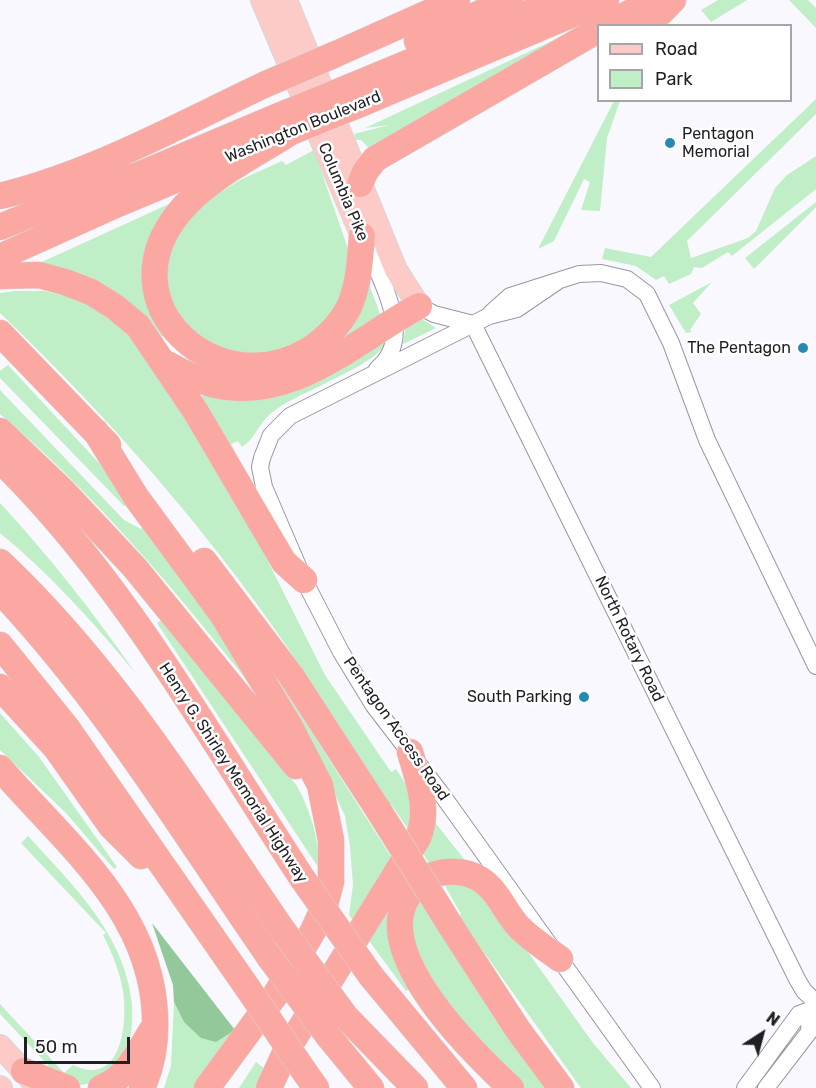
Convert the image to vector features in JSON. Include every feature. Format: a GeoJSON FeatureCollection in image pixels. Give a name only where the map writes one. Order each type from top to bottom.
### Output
{"type":"FeatureCollection","features":[{"type":"Feature","properties":{"kind":"highway","name":"Washington Boulevard"},"geometry":{"type":"LineString","coordinates":[[0,257],[120,203],[279,109],[348,79],[457,0]]}},
{"type":"Feature","properties":{"kind":"highway"},"geometry":{"type":"LineString","coordinates":[[348,79],[510,0]]}},
{"type":"Feature","properties":{"kind":"highway"},"geometry":{"type":"LineString","coordinates":[[348,79],[560,0]]}},
{"type":"Feature","properties":{"kind":"highway","name":"Washington Boulevard"},"geometry":{"type":"LineString","coordinates":[[0,196],[29,189],[93,166],[279,109],[348,79],[606,0]]}},
{"type":"Feature","properties":{"kind":"highway"},"geometry":{"type":"LineString","coordinates":[[610,24],[653,0]]}},
{"type":"Feature","properties":{"kind":"highway"},"geometry":{"type":"LineString","coordinates":[[649,24],[673,0]]}},
{"type":"Feature","properties":{"kind":"highway"},"geometry":{"type":"LineString","coordinates":[[360,184],[364,172],[375,159],[597,31]]}},
{"type":"Feature","properties":{"kind":"highway"},"geometry":{"type":"LineString","coordinates":[[279,109],[204,189],[183,208],[171,224],[160,246],[154,273],[156,294],[168,320],[188,344],[215,359],[237,365],[263,365],[292,358],[320,342],[343,318],[353,296],[359,273],[362,236]]}},
{"type":"Feature","properties":{"kind":"highway"},"geometry":{"type":"LineString","coordinates":[[0,228],[86,192],[137,166],[279,109]]}},
{"type":"Feature","properties":{"kind":"highway"},"geometry":{"type":"LineString","coordinates":[[0,276],[39,275],[91,292],[115,307],[138,326],[165,362],[236,477],[284,562],[304,580]]}},
{"type":"Feature","properties":{"kind":"highway"},"geometry":{"type":"LineString","coordinates":[[165,362],[216,385],[259,388],[296,379],[327,363],[419,306]]}},
{"type":"Feature","properties":{"kind":"highway"},"geometry":{"type":"LineString","coordinates":[[0,333],[96,432],[164,511],[249,618],[314,710],[518,1030],[561,1088]]}},
{"type":"Feature","properties":{"kind":"highway"},"geometry":{"type":"LineString","coordinates":[[0,431],[38,466],[113,544],[187,629],[295,765],[315,795],[328,824]]}},
{"type":"Feature","properties":{"kind":"highway"},"geometry":{"type":"LineString","coordinates":[[96,432],[136,496],[206,590],[266,686],[316,773],[328,824],[333,868],[325,905],[292,969],[227,1065],[207,1088]]}},
{"type":"Feature","properties":{"kind":"highway","name":"Henry G. Shirley Memorial Highway"},"geometry":{"type":"LineString","coordinates":[[0,460],[64,529],[113,592],[302,878],[371,976],[464,1088]]}},
{"type":"Feature","properties":{"kind":"highway"},"geometry":{"type":"LineString","coordinates":[[0,562],[71,636],[118,693],[284,932],[345,1016],[403,1088]]}},
{"type":"Feature","properties":{"kind":"highway"},"geometry":{"type":"LineString","coordinates":[[0,591],[46,643],[97,707],[270,958],[329,1037],[371,1088]]}},
{"type":"Feature","properties":{"kind":"highway"},"geometry":{"type":"LineString","coordinates":[[0,645],[67,728],[310,1079]]}},
{"type":"Feature","properties":{"kind":"highway"},"geometry":{"type":"LineString","coordinates":[[0,687],[56,748],[111,826],[195,913]]}},
{"type":"Feature","properties":{"kind":"highway"},"geometry":{"type":"LineString","coordinates":[[269,1088],[285,1053],[418,838],[423,822],[423,802],[410,752]]}},
{"type":"Feature","properties":{"kind":"highway"},"geometry":{"type":"LineString","coordinates":[[0,768],[102,882],[132,924],[141,943],[153,981],[156,1024],[153,1056],[142,1088]]}},
{"type":"Feature","properties":{"kind":"highway"},"geometry":{"type":"LineString","coordinates":[[0,778],[33,806]]}},
{"type":"Feature","properties":{"kind":"highway"},"geometry":{"type":"LineString","coordinates":[[511,1088],[448,1025],[417,980],[402,936],[406,903],[416,887],[435,874],[468,874],[488,884],[520,928],[560,959]]}},
{"type":"Feature","properties":{"kind":"highway"},"geometry":{"type":"LineString","coordinates":[[345,1016],[415,1088]]}},
{"type":"Feature","properties":{"kind":"highway"},"geometry":{"type":"LineString","coordinates":[[102,1088],[126,1071],[156,1024]]}},
{"type":"Feature","properties":{"kind":"highway"},"geometry":{"type":"LineString","coordinates":[[329,1037],[362,1088]]}},
{"type":"Feature","properties":{"kind":"highway"},"geometry":{"type":"LineString","coordinates":[[216,1088],[227,1065]]}},
{"type":"Feature","properties":{"kind":"highway"},"geometry":{"type":"LineString","coordinates":[[32,1080],[67,1088]]}},
{"type":"Feature","properties":{"kind":"main road","name":"Columbia Pike"},"geometry":{"type":"LineString","coordinates":[[262,0],[362,236]]}},
{"type":"Feature","properties":{"kind":"main road","name":"Columbia Pike"},"geometry":{"type":"LineString","coordinates":[[286,0],[401,282],[419,306]]}},
{"type":"Feature","properties":{"kind":"main road"},"geometry":{"type":"LineString","coordinates":[[0,1046],[32,1080]]}},
{"type":"Feature","properties":{"kind":"street","name":"Columbia Pike"},"geometry":{"type":"LineString","coordinates":[[362,236],[395,319]]}},
{"type":"Feature","properties":{"kind":"street","name":"Pentagon Access Road"},"geometry":{"type":"LineString","coordinates":[[652,1088],[362,688],[304,580],[264,487],[260,467],[271,435],[290,416],[489,316],[517,309],[558,281],[579,274],[601,273],[627,279],[647,294],[671,343],[707,440],[816,666]]}},
{"type":"Feature","properties":{"kind":"street"},"geometry":{"type":"LineString","coordinates":[[419,306],[434,314],[473,324]]}},
{"type":"Feature","properties":{"kind":"street","name":"Pentagon Access Road"},"geometry":{"type":"LineString","coordinates":[[364,379],[381,366],[392,351],[395,319]]}},
{"type":"Feature","properties":{"kind":"street","name":"North Rotary Road"},"geometry":{"type":"LineString","coordinates":[[473,324],[797,979],[814,1005]]}},
{"type":"Feature","properties":{"kind":"street"},"geometry":{"type":"LineString","coordinates":[[450,336],[468,340],[486,350]]}},
{"type":"Feature","properties":{"kind":"street"},"geometry":{"type":"LineString","coordinates":[[745,1088],[799,1014],[814,1005]]}},
{"type":"Feature","properties":{"kind":"street"},"geometry":{"type":"LineString","coordinates":[[766,1088],[809,1032],[814,1005]]}},
{"type":"Feature","properties":{"kind":"street"},"geometry":{"type":"LineString","coordinates":[[640,1071],[646,1088]]}},
{"type":"Feature","properties":{"kind":"green space"},"geometry":{"type":"Polygon","coordinates":[[[718,0],[747,0],[711,22],[701,10],[718,0]]]}},
{"type":"Feature","properties":{"kind":"green space"},"geometry":{"type":"Polygon","coordinates":[[[789,0],[808,0],[816,8],[816,28],[789,0]]]}},
{"type":"Feature","properties":{"kind":"green space"},"geometry":{"type":"Polygon","coordinates":[[[616,11],[370,149],[361,140],[356,140],[354,134],[389,125],[365,128],[616,11]]]}},
{"type":"Feature","properties":{"kind":"green space"},"geometry":{"type":"Polygon","coordinates":[[[816,99],[816,114],[687,241],[691,258],[748,238],[756,231],[775,188],[787,175],[816,156],[816,189],[732,256],[728,252],[702,268],[694,267],[691,274],[669,284],[664,276],[656,280],[636,266],[602,259],[605,248],[651,257],[816,99]]]}},
{"type":"Feature","properties":{"kind":"green space"},"geometry":{"type":"Polygon","coordinates":[[[613,102],[620,102],[607,138],[600,211],[581,210],[590,182],[584,179],[554,241],[538,249],[613,102]]]}},
{"type":"Feature","properties":{"kind":"green space"},"geometry":{"type":"Polygon","coordinates":[[[314,150],[348,249],[349,276],[342,301],[311,339],[259,358],[207,346],[170,305],[164,278],[168,253],[194,209],[240,180],[282,161],[286,165],[314,150]]]}},
{"type":"Feature","properties":{"kind":"green space"},"geometry":{"type":"Polygon","coordinates":[[[816,202],[816,207],[754,269],[745,258],[816,202]]]}},
{"type":"Feature","properties":{"kind":"green space"},"geometry":{"type":"Polygon","coordinates":[[[169,204],[154,319],[164,335],[162,337],[152,326],[33,266],[169,204]]]}},
{"type":"Feature","properties":{"kind":"green space"},"geometry":{"type":"Polygon","coordinates":[[[368,281],[381,317],[325,351],[368,281]]]}},
{"type":"Feature","properties":{"kind":"green space"},"geometry":{"type":"Polygon","coordinates":[[[712,282],[693,303],[701,314],[690,330],[692,332],[686,333],[669,305],[712,282]]]}},
{"type":"Feature","properties":{"kind":"green space"},"geometry":{"type":"Polygon","coordinates":[[[44,291],[72,297],[103,311],[128,332],[223,472],[325,675],[391,772],[396,769],[402,778],[411,799],[410,832],[391,804],[388,806],[274,628],[197,526],[102,416],[0,313],[0,293],[44,291]]]}},
{"type":"Feature","properties":{"kind":"green space"},"geometry":{"type":"Polygon","coordinates":[[[422,319],[436,328],[403,344],[405,330],[422,319]]]}},
{"type":"Feature","properties":{"kind":"green space"},"geometry":{"type":"Polygon","coordinates":[[[385,340],[378,352],[361,365],[275,410],[246,444],[242,447],[238,441],[231,444],[234,450],[230,453],[200,398],[206,394],[233,398],[257,398],[280,394],[322,378],[385,340]]]}},
{"type":"Feature","properties":{"kind":"green space"},"geometry":{"type":"Polygon","coordinates":[[[8,365],[134,504],[124,506],[0,378],[0,371],[8,365]]]}},
{"type":"Feature","properties":{"kind":"green space"},"geometry":{"type":"Polygon","coordinates":[[[0,390],[124,520],[141,529],[148,521],[163,541],[252,687],[133,544],[69,477],[0,414],[0,390]]]}},
{"type":"Feature","properties":{"kind":"green space"},"geometry":{"type":"Polygon","coordinates":[[[0,503],[71,586],[136,674],[71,600],[0,533],[0,503]]]}},
{"type":"Feature","properties":{"kind":"green space"},"geometry":{"type":"Polygon","coordinates":[[[164,618],[297,786],[307,806],[313,826],[320,870],[157,623],[164,618]]]}},
{"type":"Feature","properties":{"kind":"green space"},"geometry":{"type":"Polygon","coordinates":[[[266,660],[393,860],[356,924],[349,915],[353,885],[345,816],[329,781],[263,663],[266,660]]]}},
{"type":"Feature","properties":{"kind":"green space"},"geometry":{"type":"Polygon","coordinates":[[[0,713],[39,757],[117,867],[114,869],[66,813],[0,750],[0,713]]]}},
{"type":"Feature","properties":{"kind":"green space"},"geometry":{"type":"Polygon","coordinates":[[[434,821],[471,868],[433,870],[421,850],[434,821]]]}},
{"type":"Feature","properties":{"kind":"green space"},"geometry":{"type":"Polygon","coordinates":[[[28,836],[95,913],[120,956],[128,980],[132,1019],[127,1046],[105,1075],[89,1084],[72,1085],[49,1066],[0,1014],[0,1004],[64,1073],[73,1065],[89,1070],[102,1068],[111,1061],[122,1035],[123,991],[115,963],[103,935],[106,933],[21,843],[28,836]]]}},
{"type":"Feature","properties":{"kind":"green space"},"geometry":{"type":"Polygon","coordinates":[[[405,879],[410,988],[406,991],[367,938],[405,879]]]}},
{"type":"Feature","properties":{"kind":"green space"},"geometry":{"type":"Polygon","coordinates":[[[466,883],[490,899],[593,1043],[631,1088],[581,1088],[458,916],[461,914],[444,884],[466,883]]]}},
{"type":"Feature","properties":{"kind":"green space"},"geometry":{"type":"Polygon","coordinates":[[[419,901],[547,1088],[523,1088],[431,991],[410,933],[412,913],[419,901]]]}},
{"type":"Feature","properties":{"kind":"green space"},"geometry":{"type":"Polygon","coordinates":[[[152,923],[235,1030],[216,1042],[201,1038],[184,1022],[174,1002],[173,985],[152,923]]]}},
{"type":"Feature","properties":{"kind":"green space"},"geometry":{"type":"Polygon","coordinates":[[[174,1002],[184,1022],[235,1030],[214,1065],[193,1088],[164,1088],[171,1066],[174,1002]]]}},
{"type":"Feature","properties":{"kind":"green space"},"geometry":{"type":"Polygon","coordinates":[[[256,1062],[265,1069],[258,1088],[239,1088],[256,1062]]]}},
{"type":"Feature","properties":{"kind":"place","name":"Pentagon Memorial"},"geometry":{"type":"Point","coordinates":[670,143]}},
{"type":"Feature","properties":{"kind":"place","name":"The Pentagon"},"geometry":{"type":"Point","coordinates":[803,348]}},
{"type":"Feature","properties":{"kind":"place","name":"South Parking"},"geometry":{"type":"Point","coordinates":[584,697]}}]}
